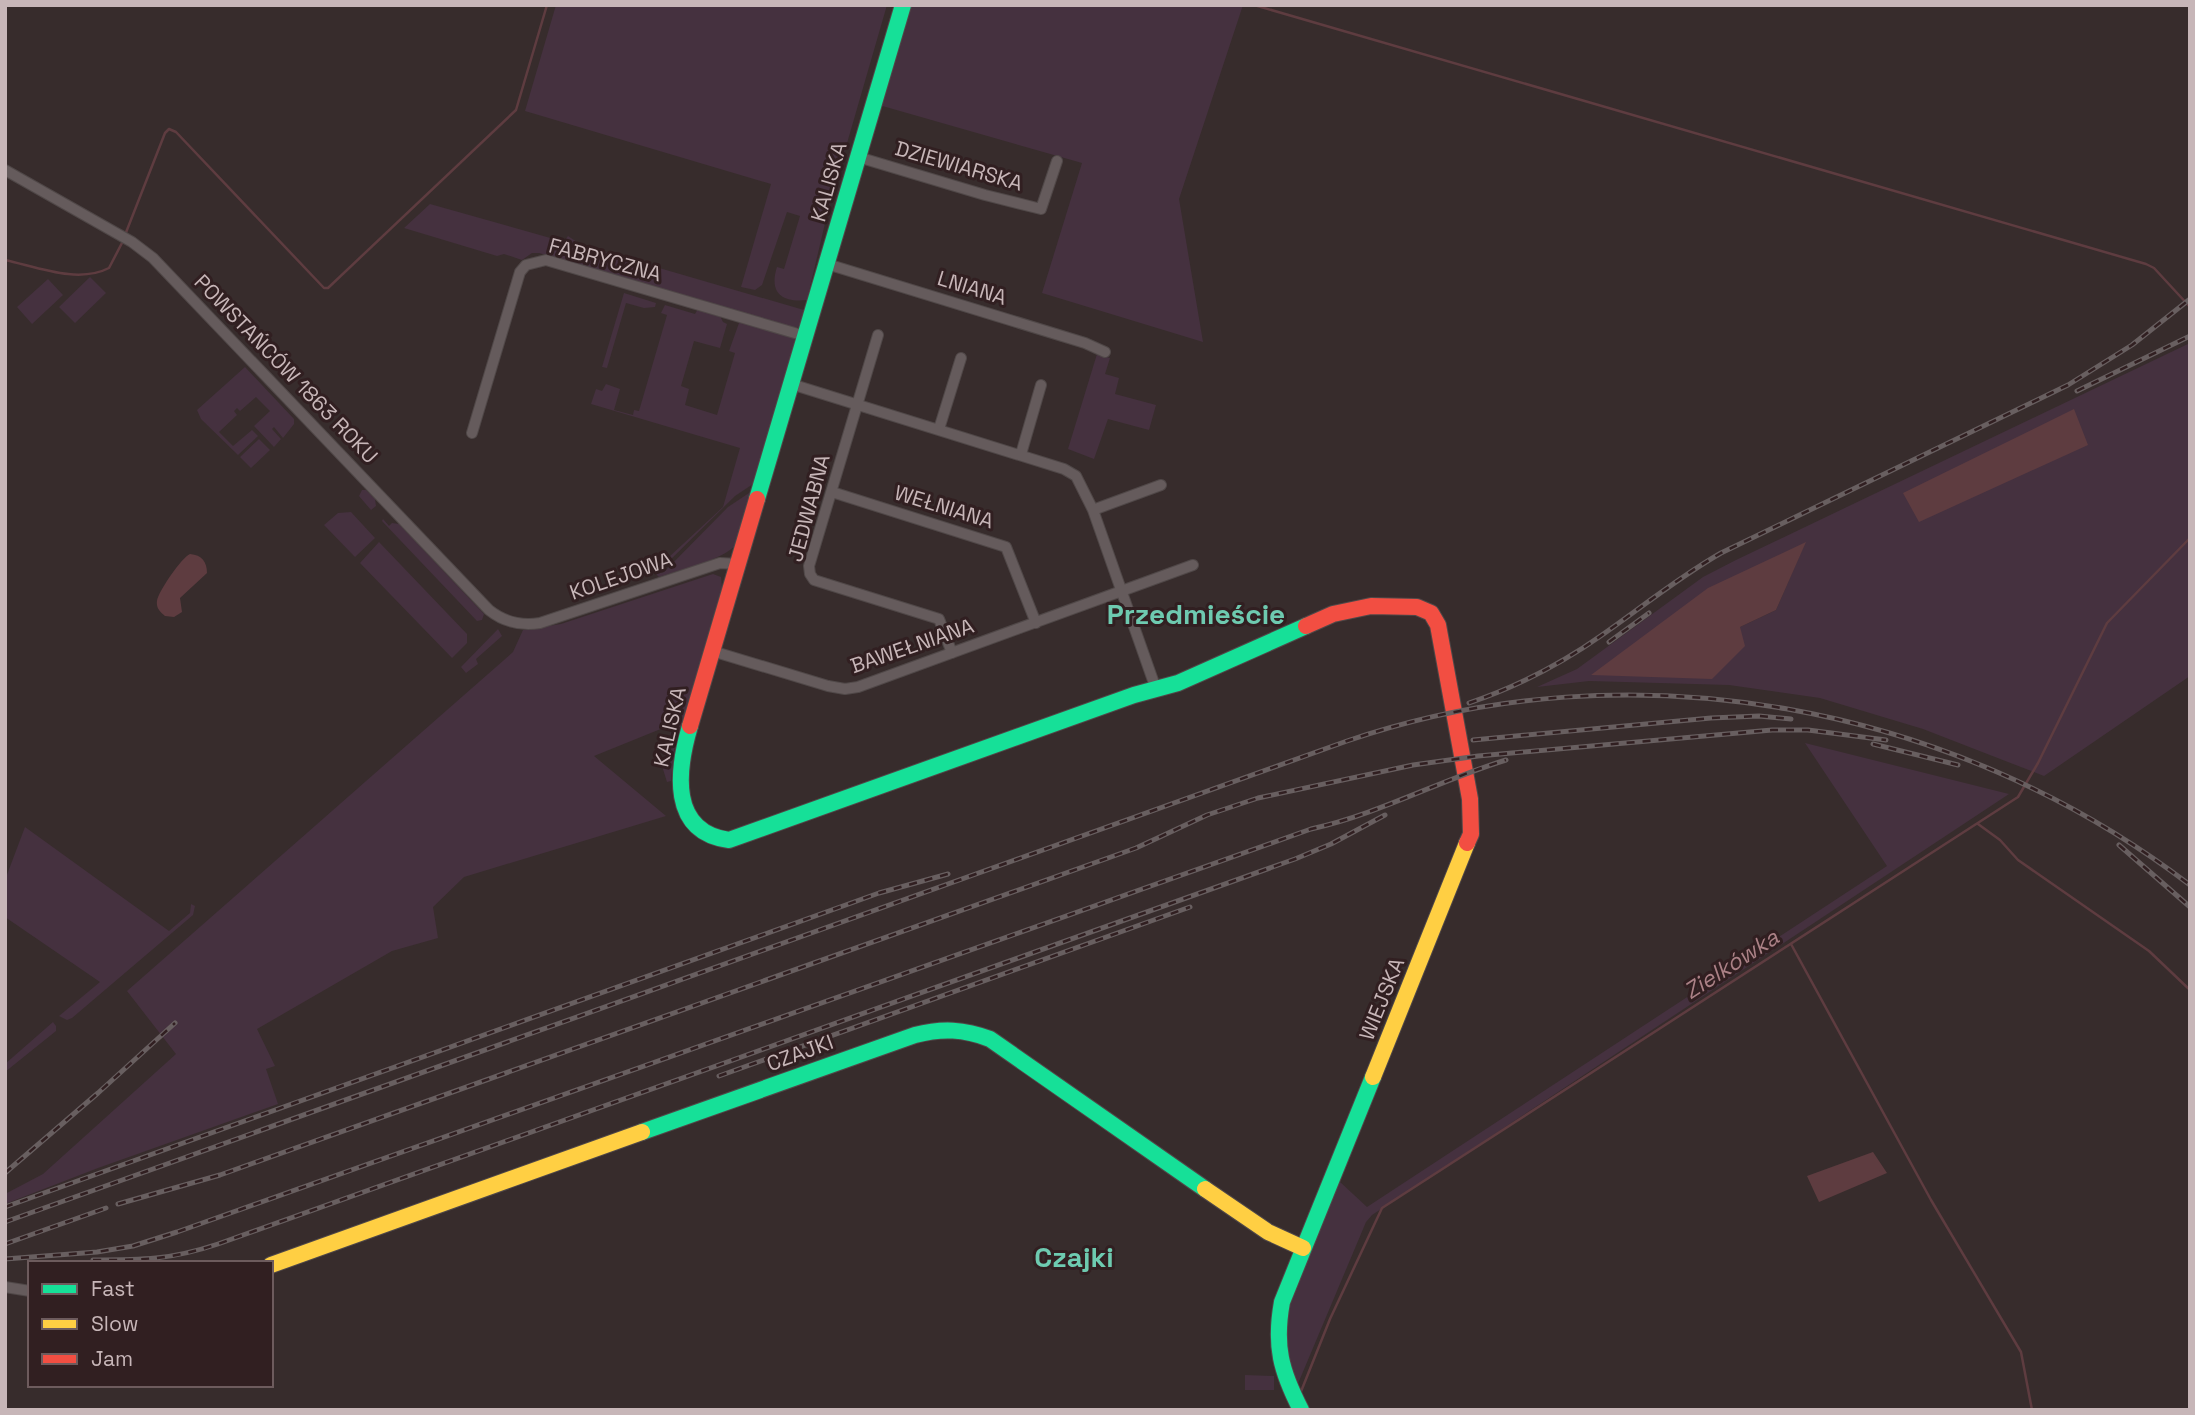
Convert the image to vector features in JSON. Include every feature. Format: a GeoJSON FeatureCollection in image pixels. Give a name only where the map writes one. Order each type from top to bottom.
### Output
{"type":"FeatureCollection","features":[{"type":"Feature","properties":{"kind":"street","name":"KALISKA"},"geometry":{"type":"LineString","coordinates":[[903,5],[679,763],[678,776],[684,804],[697,828],[710,838],[729,840],[1090,710],[1185,680],[1333,614],[1379,606],[1417,607],[1431,613]]}},
{"type":"Feature","properties":{"kind":"street","name":"DZIEWIARSKA"},"geometry":{"type":"LineString","coordinates":[[858,157],[1041,209],[1057,161]]}},
{"type":"Feature","properties":{"kind":"street","name":"POWSTAŃCÓW 1863 ROKU"},"geometry":{"type":"LineString","coordinates":[[5,170],[132,242],[161,266],[489,610],[516,623]]}},
{"type":"Feature","properties":{"kind":"street","name":"FABRYCZNA"},"geometry":{"type":"LineString","coordinates":[[471,433],[511,294],[520,271],[536,261],[546,260],[805,336]]}},
{"type":"Feature","properties":{"kind":"street","name":"LNIANA"},"geometry":{"type":"LineString","coordinates":[[827,264],[1085,343],[1105,352]]}},
{"type":"Feature","properties":{"kind":"street","name":"JEDWABNA"},"geometry":{"type":"LineString","coordinates":[[878,335],[809,566],[810,575],[814,580],[940,620],[952,653]]}},
{"type":"Feature","properties":{"kind":"street"},"geometry":{"type":"LineString","coordinates":[[939,429],[961,358]]}},
{"type":"Feature","properties":{"kind":"street"},"geometry":{"type":"LineString","coordinates":[[791,384],[1021,454],[1073,473],[1093,510],[1156,689]]}},
{"type":"Feature","properties":{"kind":"street"},"geometry":{"type":"LineString","coordinates":[[1021,454],[1041,385]]}},
{"type":"Feature","properties":{"kind":"street"},"geometry":{"type":"LineString","coordinates":[[1093,510],[1161,485]]}},
{"type":"Feature","properties":{"kind":"street","name":"WEŁNIANA"},"geometry":{"type":"LineString","coordinates":[[832,492],[1006,547],[1036,623]]}},
{"type":"Feature","properties":{"kind":"street","name":"KOLEJOWA"},"geometry":{"type":"LineString","coordinates":[[516,623],[540,623],[720,563],[737,564]]}},
{"type":"Feature","properties":{"kind":"street","name":"BAWEŁNIANA"},"geometry":{"type":"LineString","coordinates":[[712,650],[845,689],[858,687],[1193,565]]}},
{"type":"Feature","properties":{"kind":"street","name":"WIEJSKA"},"geometry":{"type":"LineString","coordinates":[[1301,1410],[1281,1368],[1276,1340],[1282,1302],[1471,834],[1469,799],[1454,708],[1438,625],[1431,613]]}},
{"type":"Feature","properties":{"kind":"street","name":"CZAJKI"},"geometry":{"type":"LineString","coordinates":[[273,1264],[889,1044],[919,1034],[955,1028],[990,1039],[1239,1213],[1268,1232],[1303,1248]]}},
{"type":"Feature","properties":{"kind":"street"},"geometry":{"type":"LineString","coordinates":[[5,1287],[28,1291]]}},
{"type":"Feature","properties":{"kind":"shaded area"},"geometry":{"type":"Polygon","coordinates":[[[556,5],[887,5],[830,202],[807,300],[790,300],[776,289],[777,267],[784,269],[800,216],[787,212],[762,285],[755,290],[741,287],[771,184],[525,111],[556,5]]]}},
{"type":"Feature","properties":{"kind":"shaded area"},"geometry":{"type":"Polygon","coordinates":[[[909,5],[1243,5],[1179,199],[1203,342],[1042,293],[1082,163],[879,105],[909,5]]]}},
{"type":"Feature","properties":{"kind":"shaded area"},"geometry":{"type":"Polygon","coordinates":[[[430,204],[561,241],[568,236],[594,249],[804,310],[800,326],[795,328],[539,253],[532,253],[522,260],[504,254],[497,256],[404,228],[430,204]]]}},
{"type":"Feature","properties":{"kind":"shaded area"},"geometry":{"type":"Polygon","coordinates":[[[90,277],[106,293],[75,323],[59,307],[90,277]]]}},
{"type":"Feature","properties":{"kind":"shaded area"},"geometry":{"type":"Polygon","coordinates":[[[48,279],[63,295],[32,324],[17,307],[48,279]]]}},
{"type":"Feature","properties":{"kind":"shaded area"},"geometry":{"type":"Polygon","coordinates":[[[624,293],[656,303],[655,307],[644,308],[626,303],[607,368],[602,367],[624,293]]]}},
{"type":"Feature","properties":{"kind":"shaded area"},"geometry":{"type":"Polygon","coordinates":[[[665,305],[695,314],[698,309],[720,316],[727,324],[720,348],[694,341],[681,386],[689,389],[685,405],[717,415],[735,353],[729,351],[739,323],[794,338],[795,342],[753,484],[735,496],[661,569],[649,573],[723,507],[740,448],[591,404],[596,389],[602,391],[606,384],[620,389],[614,410],[633,415],[634,410],[639,411],[667,315],[661,313],[665,305]]]}},
{"type":"Feature","properties":{"kind":"shaded area"},"geometry":{"type":"Polygon","coordinates":[[[2190,343],[2190,676],[2044,776],[1923,729],[1820,698],[1729,685],[1589,681],[1537,687],[1577,669],[1703,577],[2190,343]],[[1805,543],[1740,627],[1776,610],[1805,543]]]}},
{"type":"Feature","properties":{"kind":"shaded area"},"geometry":{"type":"Polygon","coordinates":[[[1097,354],[1110,358],[1105,374],[1119,378],[1115,394],[1156,405],[1149,430],[1108,419],[1094,459],[1068,449],[1097,354]]]}},
{"type":"Feature","properties":{"kind":"shaded area"},"geometry":{"type":"Polygon","coordinates":[[[245,367],[294,419],[294,424],[283,438],[274,427],[272,429],[281,439],[274,447],[254,426],[270,411],[256,397],[240,411],[237,408],[234,411],[237,415],[219,432],[233,446],[252,430],[258,436],[238,455],[201,419],[197,410],[245,367]]]}},
{"type":"Feature","properties":{"kind":"shaded area"},"geometry":{"type":"Polygon","coordinates":[[[2074,409],[2088,445],[1919,522],[1903,493],[2074,409]]]}},
{"type":"Feature","properties":{"kind":"shaded area"},"geometry":{"type":"Polygon","coordinates":[[[259,439],[270,450],[251,468],[240,457],[259,439]]]}},
{"type":"Feature","properties":{"kind":"shaded area"},"geometry":{"type":"Polygon","coordinates":[[[362,490],[366,490],[375,499],[376,506],[371,510],[359,496],[362,490]]]}},
{"type":"Feature","properties":{"kind":"shaded area"},"geometry":{"type":"Polygon","coordinates":[[[752,493],[737,544],[701,564],[659,577],[656,574],[664,572],[728,507],[752,493]]]}},
{"type":"Feature","properties":{"kind":"shaded area"},"geometry":{"type":"Polygon","coordinates":[[[351,512],[375,538],[355,557],[324,525],[338,513],[351,512]]]}},
{"type":"Feature","properties":{"kind":"shaded area"},"geometry":{"type":"Polygon","coordinates":[[[383,519],[389,526],[392,523],[399,524],[484,614],[482,620],[477,621],[382,521],[383,519]]]}},
{"type":"Feature","properties":{"kind":"shaded area"},"geometry":{"type":"Polygon","coordinates":[[[379,542],[467,634],[467,643],[452,658],[360,563],[379,542]]]}},
{"type":"Feature","properties":{"kind":"shaded area"},"geometry":{"type":"Polygon","coordinates":[[[1806,542],[1776,610],[1740,627],[1745,646],[1712,679],[1591,675],[1708,588],[1806,542]]]}},
{"type":"Feature","properties":{"kind":"shaded area"},"geometry":{"type":"Polygon","coordinates":[[[190,554],[203,560],[207,573],[180,598],[182,612],[174,617],[165,616],[158,608],[158,597],[176,568],[190,554]]]}},
{"type":"Feature","properties":{"kind":"shaded area"},"geometry":{"type":"Polygon","coordinates":[[[713,574],[721,577],[722,587],[674,751],[671,781],[667,782],[662,766],[673,724],[594,756],[666,816],[464,877],[433,907],[438,938],[392,951],[257,1029],[275,1066],[266,1069],[278,1104],[5,1204],[5,1194],[43,1174],[176,1054],[127,991],[513,652],[523,630],[561,624],[713,574]]]}},
{"type":"Feature","properties":{"kind":"shaded area"},"geometry":{"type":"Polygon","coordinates":[[[498,629],[502,636],[476,659],[478,664],[466,673],[461,667],[498,629]]]}},
{"type":"Feature","properties":{"kind":"shaded area"},"geometry":{"type":"Polygon","coordinates":[[[1805,743],[2009,794],[1372,1215],[1366,1222],[1297,1386],[1284,1353],[1290,1296],[1309,1257],[1339,1181],[1367,1207],[1887,866],[1805,743]]]}},
{"type":"Feature","properties":{"kind":"shaded area"},"geometry":{"type":"Polygon","coordinates":[[[25,827],[169,931],[190,913],[191,904],[195,906],[193,915],[67,1020],[59,1016],[100,982],[5,917],[5,880],[25,827]]]}},
{"type":"Feature","properties":{"kind":"shaded area"},"geometry":{"type":"Polygon","coordinates":[[[53,1022],[56,1031],[5,1072],[5,1064],[53,1022]]]}},
{"type":"Feature","properties":{"kind":"shaded area"},"geometry":{"type":"Polygon","coordinates":[[[1873,1152],[1887,1173],[1819,1202],[1807,1176],[1873,1152]]]}},
{"type":"Feature","properties":{"kind":"shaded area"},"geometry":{"type":"Polygon","coordinates":[[[1245,1375],[1274,1376],[1274,1390],[1245,1390],[1245,1375]]]}},
{"type":"Feature","properties":{"kind":"waterway"},"geometry":{"type":"LineString","coordinates":[[125,235],[165,133],[169,129],[176,132],[324,288],[328,288],[516,110],[547,5]]}},
{"type":"Feature","properties":{"kind":"waterway"},"geometry":{"type":"LineString","coordinates":[[1254,5],[2146,264],[2154,268],[2190,307]]}},
{"type":"Feature","properties":{"kind":"waterway"},"geometry":{"type":"LineString","coordinates":[[5,260],[57,273],[97,273],[109,268],[123,241]]}},
{"type":"Feature","properties":{"kind":"waterway","name":"Zielkówka"},"geometry":{"type":"LineString","coordinates":[[1300,1394],[1330,1319],[1382,1208],[2018,797],[2038,763],[2107,623],[2190,538]]}},
{"type":"Feature","properties":{"kind":"waterway"},"geometry":{"type":"LineString","coordinates":[[1978,824],[2000,840],[2018,860],[2149,951],[2190,990]]}},
{"type":"Feature","properties":{"kind":"waterway"},"geometry":{"type":"LineString","coordinates":[[1791,944],[1931,1200],[2021,1352],[2032,1410]]}},
{"type":"Feature","properties":{"kind":"railway"},"geometry":{"type":"LineString","coordinates":[[1469,703],[1521,682],[1571,656],[1675,582],[1721,553],[2068,385],[2132,345],[2190,299]]}},
{"type":"Feature","properties":{"kind":"railway"},"geometry":{"type":"LineString","coordinates":[[2077,391],[2190,336]]}},
{"type":"Feature","properties":{"kind":"railway"},"geometry":{"type":"LineString","coordinates":[[1609,642],[1649,613]]}},
{"type":"Feature","properties":{"kind":"railway"},"geometry":{"type":"LineString","coordinates":[[5,1222],[1347,741],[1455,712],[1565,697],[1676,696],[1786,709],[1894,734],[1998,772],[2097,823],[2190,885]]}},
{"type":"Feature","properties":{"kind":"railway"},"geometry":{"type":"LineString","coordinates":[[1473,740],[1711,718],[1759,716],[1791,719]]}},
{"type":"Feature","properties":{"kind":"railway"},"geometry":{"type":"LineString","coordinates":[[118,1204],[220,1175],[1136,848],[1207,815],[1258,798],[1413,765],[1478,756],[1772,730],[1808,730],[1886,740]]}},
{"type":"Feature","properties":{"kind":"railway"},"geometry":{"type":"LineString","coordinates":[[1873,744],[1958,765]]}},
{"type":"Feature","properties":{"kind":"railway"},"geometry":{"type":"LineString","coordinates":[[5,1259],[97,1252],[133,1246],[177,1232],[1311,829],[1361,815],[1506,760]]}},
{"type":"Feature","properties":{"kind":"railway"},"geometry":{"type":"LineString","coordinates":[[93,1260],[156,1258],[218,1244],[1295,859],[1331,844],[1385,815]]}},
{"type":"Feature","properties":{"kind":"railway"},"geometry":{"type":"LineString","coordinates":[[2119,845],[2190,907]]}},
{"type":"Feature","properties":{"kind":"railway"},"geometry":{"type":"LineString","coordinates":[[5,1207],[879,893],[948,874]]}},
{"type":"Feature","properties":{"kind":"railway"},"geometry":{"type":"LineString","coordinates":[[719,1076],[1190,907]]}},
{"type":"Feature","properties":{"kind":"railway"},"geometry":{"type":"LineString","coordinates":[[5,1173],[175,1023]]}},
{"type":"Feature","properties":{"kind":"railway"},"geometry":{"type":"LineString","coordinates":[[5,1244],[106,1208]]}},
{"type":"Feature","properties":{"kind":"traffic: fast"},"geometry":{"type":"LineString","coordinates":[[757,499],[903,5]]}},
{"type":"Feature","properties":{"kind":"traffic: fast"},"geometry":{"type":"LineString","coordinates":[[690,726],[681,779],[687,812],[696,825],[710,835],[729,840],[1134,695],[1178,683],[1306,626]]}},
{"type":"Feature","properties":{"kind":"traffic: fast"},"geometry":{"type":"LineString","coordinates":[[642,1132],[915,1035],[934,1031],[962,1031],[990,1039],[1205,1189]]}},
{"type":"Feature","properties":{"kind":"traffic: fast"},"geometry":{"type":"LineString","coordinates":[[1301,1410],[1288,1383],[1281,1358],[1279,1332],[1282,1302],[1373,1077]]}},
{"type":"Feature","properties":{"kind":"traffic: slow"},"geometry":{"type":"LineString","coordinates":[[1373,1077],[1467,843]]}},
{"type":"Feature","properties":{"kind":"traffic: slow"},"geometry":{"type":"LineString","coordinates":[[273,1264],[642,1132]]}},
{"type":"Feature","properties":{"kind":"traffic: slow"},"geometry":{"type":"LineString","coordinates":[[1205,1189],[1268,1232],[1303,1248]]}},
{"type":"Feature","properties":{"kind":"traffic: jam"},"geometry":{"type":"LineString","coordinates":[[690,726],[757,499]]}},
{"type":"Feature","properties":{"kind":"traffic: jam"},"geometry":{"type":"LineString","coordinates":[[1306,626],[1333,614],[1371,606],[1417,607],[1431,613],[1438,625],[1470,799],[1471,834],[1467,843]]}},
{"type":"Feature","properties":{"kind":"district","name":"Przedmieście"},"geometry":{"type":"Point","coordinates":[1196,614]}},
{"type":"Feature","properties":{"kind":"district","name":"Czajki"},"geometry":{"type":"Point","coordinates":[1074,1257]}}]}
